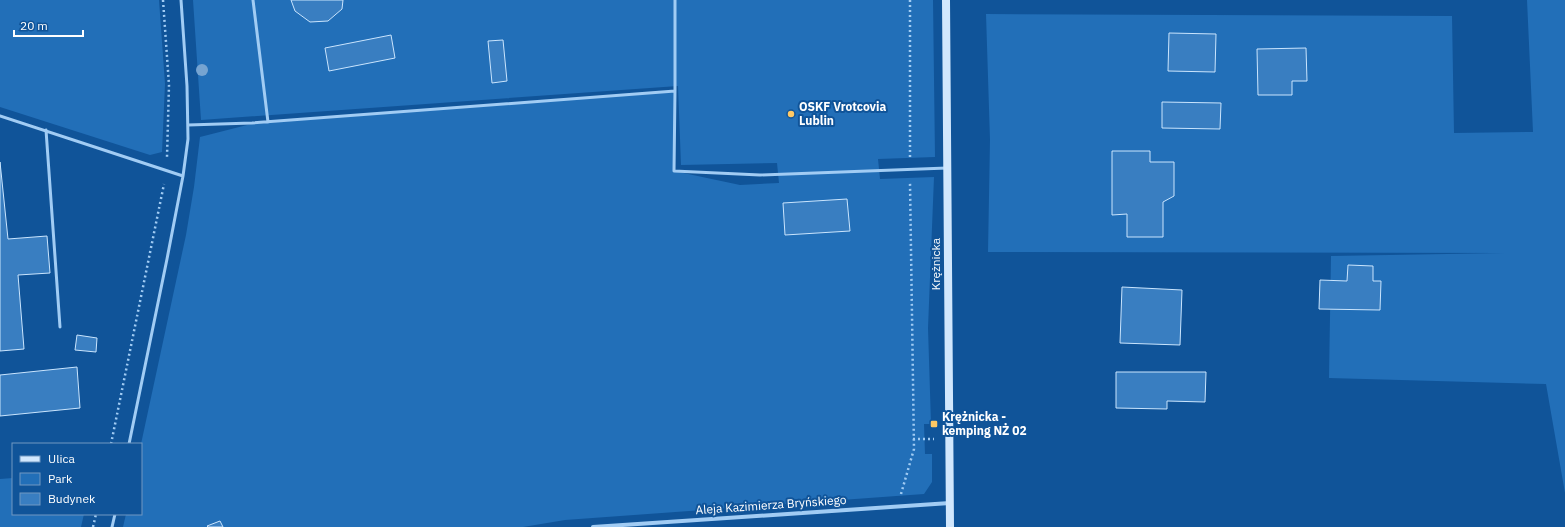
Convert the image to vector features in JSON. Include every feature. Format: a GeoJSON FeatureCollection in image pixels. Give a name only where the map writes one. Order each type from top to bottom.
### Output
{"type":"FeatureCollection","features":[{"type":"Feature","properties":{"kind":"street","name":"Krężnicka"},"geometry":{"type":"LineString","coordinates":[[946,0],[950,527]]}},
{"type":"Feature","properties":{"kind":"street","name":"Aleja Kazimierza Bryńskiego"},"geometry":{"type":"LineString","coordinates":[[594,527],[950,503]]}},
{"type":"Feature","properties":{"kind":"lane"},"geometry":{"type":"LineString","coordinates":[[129,443],[183,176],[188,124],[181,0]]}},
{"type":"Feature","properties":{"kind":"lane"},"geometry":{"type":"LineString","coordinates":[[253,0],[268,122]]}},
{"type":"Feature","properties":{"kind":"lane"},"geometry":{"type":"LineString","coordinates":[[675,0],[674,171],[760,175],[947,168]]}},
{"type":"Feature","properties":{"kind":"lane"},"geometry":{"type":"LineString","coordinates":[[188,124],[268,122],[675,91]]}},
{"type":"Feature","properties":{"kind":"lane"},"geometry":{"type":"LineString","coordinates":[[0,116],[183,176]]}},
{"type":"Feature","properties":{"kind":"lane"},"geometry":{"type":"LineString","coordinates":[[46,130],[60,327]]}},
{"type":"Feature","properties":{"kind":"lane"},"geometry":{"type":"LineString","coordinates":[[112,527],[115,515]]}},
{"type":"Feature","properties":{"kind":"path"},"geometry":{"type":"LineString","coordinates":[[111,443],[167,171],[169,85],[163,0]]}},
{"type":"Feature","properties":{"kind":"path"},"geometry":{"type":"LineString","coordinates":[[897,507],[914,449],[910,170],[910,0]]}},
{"type":"Feature","properties":{"kind":"path"},"geometry":{"type":"LineString","coordinates":[[913,439],[936,438]]}},
{"type":"Feature","properties":{"kind":"path"},"geometry":{"type":"LineString","coordinates":[[94,527],[96,515]]}},
{"type":"Feature","properties":{"kind":"green space"},"geometry":{"type":"Polygon","coordinates":[[[0,0],[159,0],[165,84],[162,152],[150,155],[0,107],[0,0]]]}},
{"type":"Feature","properties":{"kind":"green space"},"geometry":{"type":"Polygon","coordinates":[[[193,0],[933,0],[935,157],[878,159],[880,179],[934,177],[928,328],[931,424],[924,424],[925,454],[932,454],[932,482],[924,494],[565,520],[523,527],[123,527],[126,515],[142,515],[141,443],[186,235],[200,137],[251,124],[675,91],[674,171],[740,185],[779,183],[777,163],[681,165],[678,86],[201,120],[193,0]]]}},
{"type":"Feature","properties":{"kind":"green space"},"geometry":{"type":"Polygon","coordinates":[[[1527,0],[1565,0],[1565,493],[1546,384],[1329,378],[1331,256],[1504,253],[988,252],[990,140],[986,14],[1452,16],[1454,133],[1533,132],[1527,0]]]}},
{"type":"Feature","properties":{"kind":"green space"},"geometry":{"type":"Polygon","coordinates":[[[12,478],[12,515],[84,515],[81,527],[0,527],[0,479],[12,478]]]}},
{"type":"Feature","properties":{"kind":"building"},"geometry":{"type":"Polygon","coordinates":[[[291,0],[343,0],[342,9],[328,21],[310,22],[295,11],[291,0]]]}},
{"type":"Feature","properties":{"kind":"building"},"geometry":{"type":"Polygon","coordinates":[[[1169,33],[1216,34],[1215,72],[1168,71],[1169,33]]]}},
{"type":"Feature","properties":{"kind":"building"},"geometry":{"type":"Polygon","coordinates":[[[391,35],[395,58],[329,71],[325,48],[391,35]]]}},
{"type":"Feature","properties":{"kind":"building"},"geometry":{"type":"Polygon","coordinates":[[[503,40],[507,81],[492,83],[488,41],[503,40]]]}},
{"type":"Feature","properties":{"kind":"building"},"geometry":{"type":"Polygon","coordinates":[[[1306,48],[1307,81],[1292,81],[1292,95],[1258,95],[1257,49],[1306,48]]]}},
{"type":"Feature","properties":{"kind":"building"},"geometry":{"type":"Polygon","coordinates":[[[1162,102],[1221,103],[1220,129],[1162,128],[1162,102]]]}},
{"type":"Feature","properties":{"kind":"building"},"geometry":{"type":"Polygon","coordinates":[[[1112,151],[1150,151],[1150,162],[1174,162],[1174,196],[1163,202],[1163,237],[1127,237],[1127,214],[1112,215],[1112,151]]]}},
{"type":"Feature","properties":{"kind":"building"},"geometry":{"type":"Polygon","coordinates":[[[0,162],[8,239],[47,236],[50,273],[18,275],[24,349],[0,351],[0,162]]]}},
{"type":"Feature","properties":{"kind":"building"},"geometry":{"type":"Polygon","coordinates":[[[847,199],[850,231],[785,235],[783,203],[847,199]]]}},
{"type":"Feature","properties":{"kind":"building"},"geometry":{"type":"Polygon","coordinates":[[[1348,265],[1373,266],[1373,281],[1381,281],[1380,310],[1319,309],[1320,280],[1347,281],[1348,265]]]}},
{"type":"Feature","properties":{"kind":"building"},"geometry":{"type":"Polygon","coordinates":[[[1122,287],[1182,290],[1180,345],[1120,343],[1122,287]]]}},
{"type":"Feature","properties":{"kind":"building"},"geometry":{"type":"Polygon","coordinates":[[[77,335],[97,338],[96,352],[75,350],[77,335]]]}},
{"type":"Feature","properties":{"kind":"building"},"geometry":{"type":"Polygon","coordinates":[[[77,367],[80,408],[0,416],[0,375],[77,367]]]}},
{"type":"Feature","properties":{"kind":"building"},"geometry":{"type":"Polygon","coordinates":[[[1116,372],[1206,372],[1205,402],[1167,401],[1167,409],[1116,408],[1116,372]]]}},
{"type":"Feature","properties":{"kind":"building"},"geometry":{"type":"Polygon","coordinates":[[[220,521],[223,527],[207,526],[220,521]]]}},
{"type":"Feature","properties":{"kind":"place","name":"OSKF Vrotcovia Lublin"},"geometry":{"type":"Point","coordinates":[791,114]}},
{"type":"Feature","properties":{"kind":"place","name":"Krężnicka - kemping NŻ 02"},"geometry":{"type":"Point","coordinates":[934,424]}}]}
